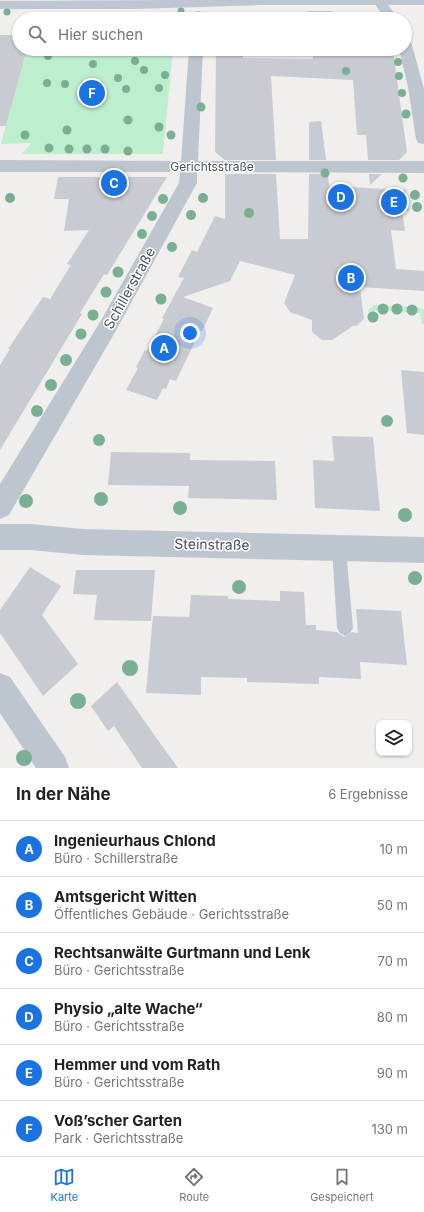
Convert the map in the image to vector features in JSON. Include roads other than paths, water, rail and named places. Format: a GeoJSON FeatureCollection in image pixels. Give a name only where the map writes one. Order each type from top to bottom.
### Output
{"type":"FeatureCollection","features":[{"type":"Feature","properties":{"kind":"main road"},"geometry":{"type":"LineString","coordinates":[[0,5],[167,3],[199,12],[288,0],[424,1]]}},
{"type":"Feature","properties":{"kind":"street"},"geometry":{"type":"LineString","coordinates":[[378,0],[387,12]]}},
{"type":"Feature","properties":{"kind":"street","name":"Schillerstraße"},"geometry":{"type":"LineString","coordinates":[[0,507],[118,307],[188,183],[196,56]]}},
{"type":"Feature","properties":{"kind":"street"},"geometry":{"type":"LineString","coordinates":[[408,56],[416,87],[424,139]]}},
{"type":"Feature","properties":{"kind":"street","name":"Gerichtsstraße"},"geometry":{"type":"LineString","coordinates":[[0,166],[424,168]]}},
{"type":"Feature","properties":{"kind":"street","name":"Steinstraße"},"geometry":{"type":"LineString","coordinates":[[0,537],[30,537],[83,542],[424,550]]}},
{"type":"Feature","properties":{"kind":"street"},"geometry":{"type":"LineString","coordinates":[[0,687],[54,768]]}},
{"type":"Feature","properties":{"kind":"lane"},"geometry":{"type":"LineString","coordinates":[[339,549],[345,628]]}},
{"type":"Feature","properties":{"kind":"place","name":"Voß’scher Garten"},"geometry":{"type":"Point","coordinates":[92,93]}},
{"type":"Feature","properties":{"kind":"place","name":"Rechtsanwälte Gurtmann und Lenk"},"geometry":{"type":"Point","coordinates":[114,183]}},
{"type":"Feature","properties":{"kind":"place","name":"Physio „alte Wache“"},"geometry":{"type":"Point","coordinates":[341,197]}},
{"type":"Feature","properties":{"kind":"place","name":"Hemmer und vom Rath"},"geometry":{"type":"Point","coordinates":[394,202]}},
{"type":"Feature","properties":{"kind":"place","name":"Amtsgericht Witten"},"geometry":{"type":"Point","coordinates":[351,278]}},
{"type":"Feature","properties":{"kind":"place","name":"Ingenieurhaus Chlond"},"geometry":{"type":"Point","coordinates":[164,348]}}]}
